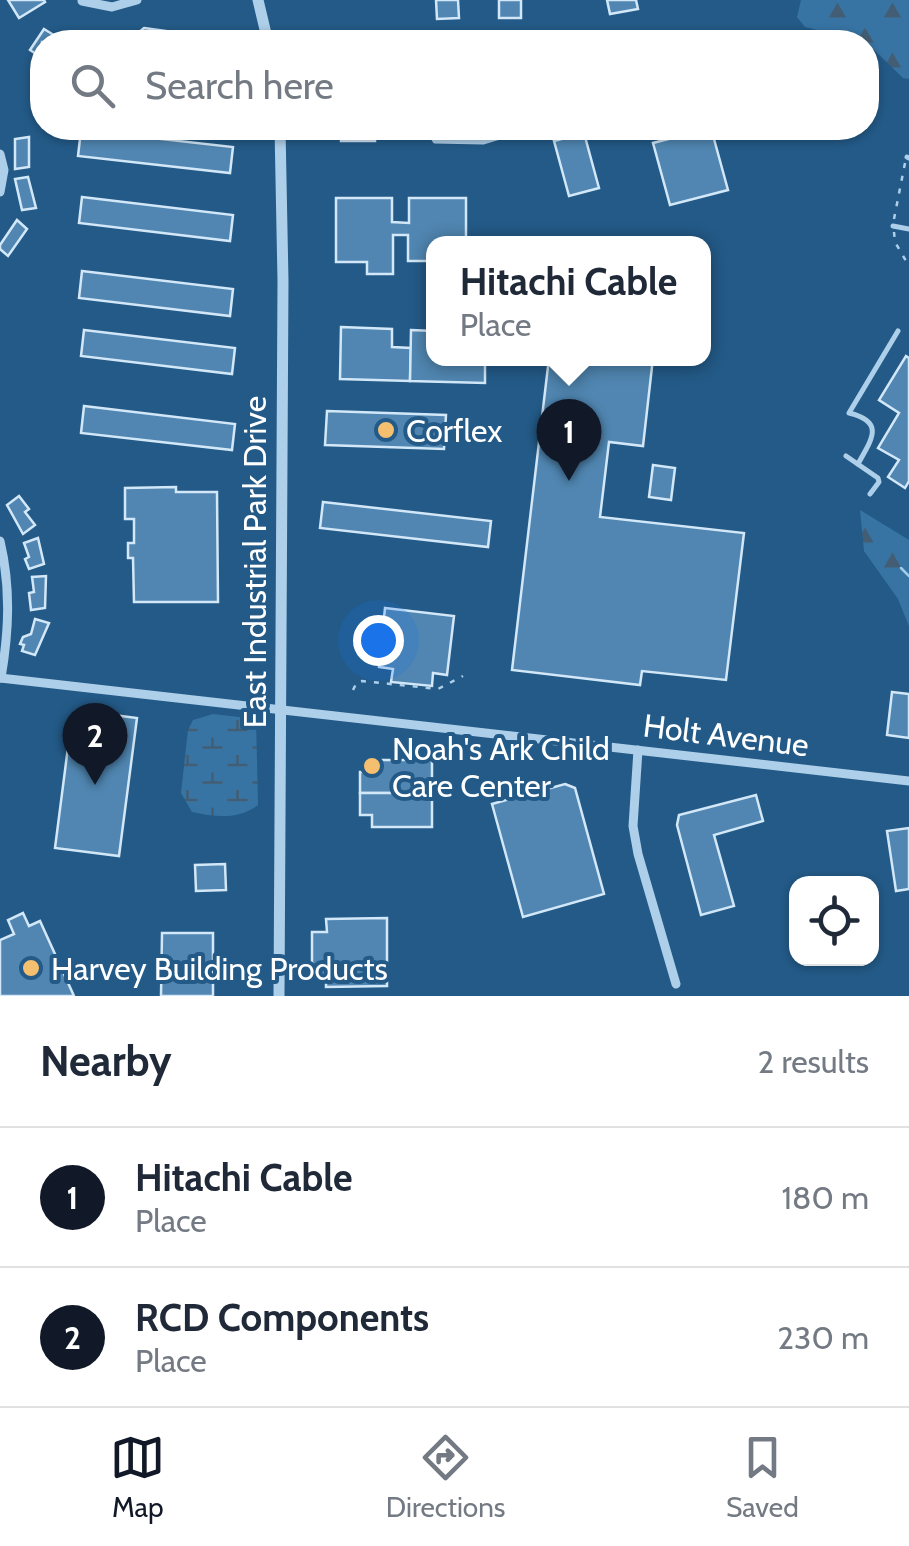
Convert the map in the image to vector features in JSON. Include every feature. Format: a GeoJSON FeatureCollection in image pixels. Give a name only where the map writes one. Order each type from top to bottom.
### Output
{"type":"FeatureCollection","features":[{"type":"Feature","properties":{"kind":"street"},"geometry":{"type":"LineString","coordinates":[[82,0],[112,7],[137,0]]}},
{"type":"Feature","properties":{"kind":"street"},"geometry":{"type":"LineString","coordinates":[[258,0],[265,30]]}},
{"type":"Feature","properties":{"kind":"street","name":"East Industrial Park Drive"},"geometry":{"type":"LineString","coordinates":[[279,996],[284,281],[280,140]]}},
{"type":"Feature","properties":{"kind":"street"},"geometry":{"type":"LineString","coordinates":[[0,154],[4,170],[0,192]]}},
{"type":"Feature","properties":{"kind":"street"},"geometry":{"type":"LineString","coordinates":[[0,541],[8,606],[8,635],[0,678]]}},
{"type":"Feature","properties":{"kind":"street","name":"Holt Avenue"},"geometry":{"type":"LineString","coordinates":[[0,678],[909,781]]}},
{"type":"Feature","properties":{"kind":"street"},"geometry":{"type":"LineString","coordinates":[[638,750],[632,826],[676,984]]}},
{"type":"Feature","properties":{"kind":"lane"},"geometry":{"type":"LineString","coordinates":[[435,140],[490,140]]}},
{"type":"Feature","properties":{"kind":"lane"},"geometry":{"type":"LineString","coordinates":[[893,226],[909,230]]}},
{"type":"Feature","properties":{"kind":"lane"},"geometry":{"type":"LineString","coordinates":[[858,464],[874,427],[868,420],[849,413],[898,331]]}},
{"type":"Feature","properties":{"kind":"lane"},"geometry":{"type":"LineString","coordinates":[[846,456],[878,478],[870,494]]}},
{"type":"Feature","properties":{"kind":"path"},"geometry":{"type":"LineString","coordinates":[[908,157],[893,226],[895,242],[909,266]]}},
{"type":"Feature","properties":{"kind":"path"},"geometry":{"type":"LineString","coordinates":[[353,690],[362,681],[438,689],[462,676]]}},
{"type":"Feature","properties":{"kind":"green space"},"geometry":{"type":"Polygon","coordinates":[[[801,0],[909,0],[909,79],[903,78],[879,55],[879,30],[817,30],[805,27],[797,17],[801,0]]]}},
{"type":"Feature","properties":{"kind":"green space"},"geometry":{"type":"Polygon","coordinates":[[[860,510],[909,540],[909,626],[898,599],[864,551],[860,510]]]}},
{"type":"Feature","properties":{"kind":"green space"},"geometry":{"type":"Polygon","coordinates":[[[213,714],[256,719],[258,805],[234,815],[192,812],[181,793],[188,730],[193,720],[213,714]]]}},
{"type":"Feature","properties":{"kind":"building"},"geometry":{"type":"Polygon","coordinates":[[[8,0],[44,0],[45,2],[19,18],[8,0]]]}},
{"type":"Feature","properties":{"kind":"building"},"geometry":{"type":"Polygon","coordinates":[[[436,0],[458,0],[459,18],[437,19],[436,0]]]}},
{"type":"Feature","properties":{"kind":"building"},"geometry":{"type":"Polygon","coordinates":[[[499,0],[521,0],[521,18],[499,18],[499,0]]]}},
{"type":"Feature","properties":{"kind":"building"},"geometry":{"type":"Polygon","coordinates":[[[607,0],[636,0],[638,9],[610,14],[607,0]]]}},
{"type":"Feature","properties":{"kind":"building"},"geometry":{"type":"Polygon","coordinates":[[[29,137],[29,167],[15,169],[15,139],[29,137]]]}},
{"type":"Feature","properties":{"kind":"building"},"geometry":{"type":"Polygon","coordinates":[[[80,140],[170,140],[233,147],[230,173],[78,156],[80,140]]]}},
{"type":"Feature","properties":{"kind":"building"},"geometry":{"type":"Polygon","coordinates":[[[586,140],[599,188],[569,196],[554,141],[586,140]]]}},
{"type":"Feature","properties":{"kind":"building"},"geometry":{"type":"Polygon","coordinates":[[[714,140],[728,190],[670,205],[653,143],[714,140]]]}},
{"type":"Feature","properties":{"kind":"building"},"geometry":{"type":"Polygon","coordinates":[[[28,177],[36,208],[22,210],[15,179],[28,177]]]}},
{"type":"Feature","properties":{"kind":"building"},"geometry":{"type":"Polygon","coordinates":[[[82,197],[233,215],[230,241],[79,223],[82,197]]]}},
{"type":"Feature","properties":{"kind":"building"},"geometry":{"type":"Polygon","coordinates":[[[336,198],[392,198],[392,222],[409,223],[409,198],[466,198],[466,236],[426,236],[426,261],[408,261],[408,235],[393,235],[393,274],[367,274],[367,262],[336,262],[336,198]]]}},
{"type":"Feature","properties":{"kind":"building"},"geometry":{"type":"Polygon","coordinates":[[[17,220],[27,229],[8,256],[0,245],[17,220]]]}},
{"type":"Feature","properties":{"kind":"building"},"geometry":{"type":"Polygon","coordinates":[[[82,271],[233,289],[230,316],[79,298],[82,271]]]}},
{"type":"Feature","properties":{"kind":"building"},"geometry":{"type":"Polygon","coordinates":[[[341,327],[392,329],[392,347],[411,348],[410,381],[340,379],[341,327]]]}},
{"type":"Feature","properties":{"kind":"building"},"geometry":{"type":"Polygon","coordinates":[[[84,330],[235,348],[232,374],[81,356],[84,330]]]}},
{"type":"Feature","properties":{"kind":"building"},"geometry":{"type":"Polygon","coordinates":[[[411,330],[426,331],[426,366],[485,366],[485,383],[410,381],[411,330]]]}},
{"type":"Feature","properties":{"kind":"building"},"geometry":{"type":"Polygon","coordinates":[[[906,356],[909,481],[905,488],[888,477],[899,460],[878,448],[899,413],[879,400],[906,356]]]}},
{"type":"Feature","properties":{"kind":"building"},"geometry":{"type":"Polygon","coordinates":[[[548,366],[652,366],[643,446],[609,442],[600,517],[744,533],[726,680],[642,671],[640,685],[512,670],[548,366]]]}},
{"type":"Feature","properties":{"kind":"building"},"geometry":{"type":"Polygon","coordinates":[[[84,406],[235,424],[232,450],[81,433],[84,406]]]}},
{"type":"Feature","properties":{"kind":"building","name":"Corflex"},"geometry":{"type":"Polygon","coordinates":[[[327,411],[446,415],[444,449],[325,445],[327,411]]]}},
{"type":"Feature","properties":{"kind":"building"},"geometry":{"type":"Polygon","coordinates":[[[653,465],[675,468],[671,500],[649,497],[653,465]]]}},
{"type":"Feature","properties":{"kind":"building"},"geometry":{"type":"Polygon","coordinates":[[[176,487],[176,492],[217,492],[218,602],[134,602],[133,558],[128,558],[128,543],[134,543],[134,519],[125,519],[125,488],[176,487]]]}},
{"type":"Feature","properties":{"kind":"building"},"geometry":{"type":"Polygon","coordinates":[[[19,496],[35,525],[23,534],[7,505],[19,496]]]}},
{"type":"Feature","properties":{"kind":"building"},"geometry":{"type":"Polygon","coordinates":[[[323,502],[491,521],[488,547],[320,528],[323,502]]]}},
{"type":"Feature","properties":{"kind":"building"},"geometry":{"type":"Polygon","coordinates":[[[38,538],[44,564],[29,569],[24,543],[38,538]]]}},
{"type":"Feature","properties":{"kind":"building"},"geometry":{"type":"Polygon","coordinates":[[[46,576],[45,608],[31,610],[32,577],[46,576]]]}},
{"type":"Feature","properties":{"kind":"building"},"geometry":{"type":"Polygon","coordinates":[[[385,608],[454,616],[447,675],[433,673],[432,686],[391,682],[393,669],[379,667],[385,608]]]}},
{"type":"Feature","properties":{"kind":"building"},"geometry":{"type":"Polygon","coordinates":[[[35,619],[49,623],[35,655],[22,651],[24,645],[20,644],[23,637],[31,634],[35,619]]]}},
{"type":"Feature","properties":{"kind":"building"},"geometry":{"type":"Polygon","coordinates":[[[892,692],[909,694],[909,738],[887,735],[892,692]]]}},
{"type":"Feature","properties":{"kind":"building"},"geometry":{"type":"Polygon","coordinates":[[[72,716],[121,722],[121,716],[137,718],[119,856],[55,848],[72,716]]]}},
{"type":"Feature","properties":{"kind":"building"},"geometry":{"type":"Polygon","coordinates":[[[373,760],[432,760],[432,793],[360,793],[360,772],[373,772],[373,760]]]}},
{"type":"Feature","properties":{"kind":"building"},"geometry":{"type":"Polygon","coordinates":[[[565,784],[575,788],[604,894],[523,917],[492,804],[565,784]]]}},
{"type":"Feature","properties":{"kind":"building"},"geometry":{"type":"Polygon","coordinates":[[[360,793],[432,793],[432,827],[372,827],[372,815],[360,815],[360,793]]]}},
{"type":"Feature","properties":{"kind":"building"},"geometry":{"type":"Polygon","coordinates":[[[756,795],[763,821],[714,835],[734,906],[701,915],[677,825],[679,815],[756,795]]]}},
{"type":"Feature","properties":{"kind":"building"},"geometry":{"type":"Polygon","coordinates":[[[909,828],[909,889],[896,891],[887,831],[909,828]]]}},
{"type":"Feature","properties":{"kind":"building"},"geometry":{"type":"Polygon","coordinates":[[[225,864],[226,890],[196,891],[195,865],[225,864]]]}},
{"type":"Feature","properties":{"kind":"building","name":"Harvey Building Products"},"geometry":{"type":"Polygon","coordinates":[[[23,913],[29,926],[40,921],[74,996],[0,996],[0,940],[14,934],[8,920],[23,913]]]}},
{"type":"Feature","properties":{"kind":"building"},"geometry":{"type":"Polygon","coordinates":[[[387,918],[387,986],[326,987],[326,974],[312,974],[312,932],[327,932],[326,919],[387,918]]]}},
{"type":"Feature","properties":{"kind":"building"},"geometry":{"type":"Polygon","coordinates":[[[162,933],[213,933],[213,996],[161,996],[162,933]]]}},
{"type":"Feature","properties":{"kind":"waterway"},"geometry":{"type":"LineString","coordinates":[[901,568],[909,576]]}},
{"type":"Feature","properties":{"kind":"place","name":"Corflex"},"geometry":{"type":"Point","coordinates":[386,430]}},
{"type":"Feature","properties":{"kind":"place","name":"Hitachi Cable"},"geometry":{"type":"Point","coordinates":[569,481]}},
{"type":"Feature","properties":{"kind":"place","name":"Noah's Ark Child Care Center"},"geometry":{"type":"Point","coordinates":[372,766]}},
{"type":"Feature","properties":{"kind":"place","name":"RCD Components"},"geometry":{"type":"Point","coordinates":[95,785]}},
{"type":"Feature","properties":{"kind":"place","name":"Harvey Building Products"},"geometry":{"type":"Point","coordinates":[31,968]}}]}
